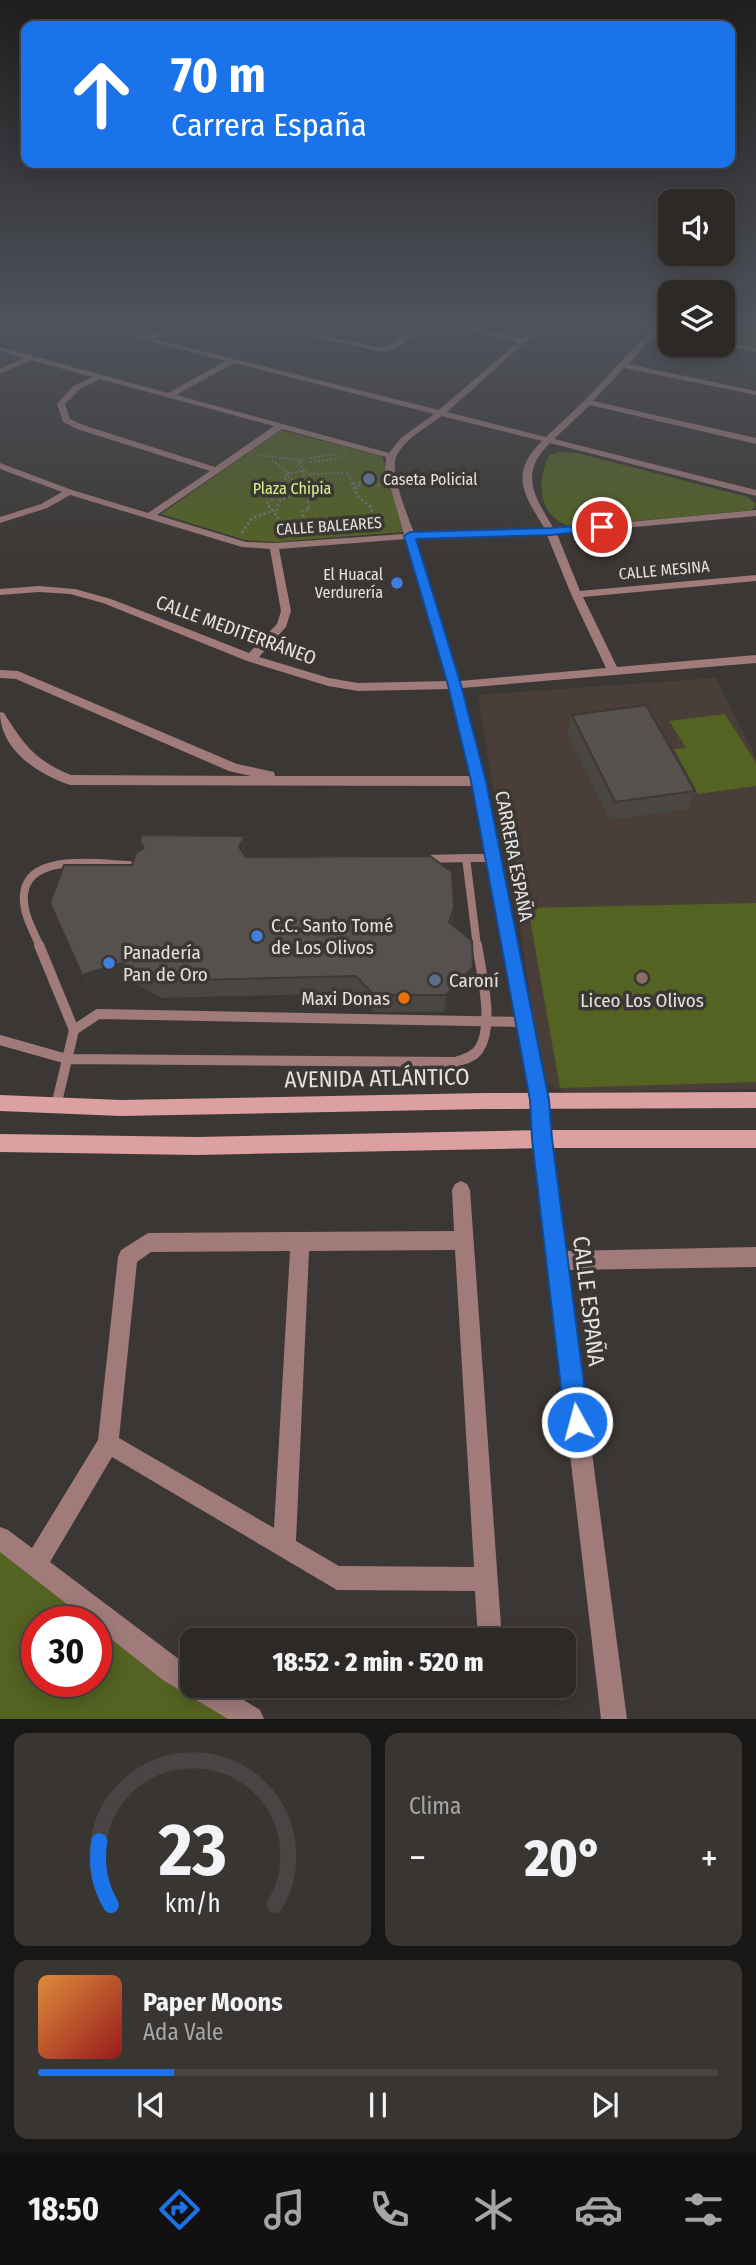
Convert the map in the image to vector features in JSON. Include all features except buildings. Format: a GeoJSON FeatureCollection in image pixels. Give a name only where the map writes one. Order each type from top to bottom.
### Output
{"type":"FeatureCollection","features":[{"type":"Feature","properties":{"kind":"main road","name":"AVENIDA ATLÁNTICO"},"geometry":{"type":"LineString","coordinates":[[0,1103],[56,1106],[202,1106],[540,1100],[756,1100]]}},
{"type":"Feature","properties":{"kind":"main road"},"geometry":{"type":"LineString","coordinates":[[0,1143],[197,1146],[542,1139],[756,1139]]}},
{"type":"Feature","properties":{"kind":"street"},"geometry":{"type":"LineString","coordinates":[[61,405],[66,420],[80,427],[217,470]]}},
{"type":"Feature","properties":{"kind":"street"},"geometry":{"type":"LineString","coordinates":[[202,405],[391,456],[404,440],[450,405]]}},
{"type":"Feature","properties":{"kind":"street"},"geometry":{"type":"LineString","coordinates":[[410,405],[756,493]]}},
{"type":"Feature","properties":{"kind":"street"},"geometry":{"type":"LineString","coordinates":[[585,405],[537,451],[527,468],[526,481],[529,495],[551,532],[576,594],[613,672]]}},
{"type":"Feature","properties":{"kind":"street"},"geometry":{"type":"LineString","coordinates":[[602,405],[756,441]]}},
{"type":"Feature","properties":{"kind":"street"},"geometry":{"type":"LineString","coordinates":[[150,516],[280,426]]}},
{"type":"Feature","properties":{"kind":"street","name":"CARRERA ESPAÑA"},"geometry":{"type":"LineString","coordinates":[[391,456],[389,468],[454,685],[478,781],[540,1100],[542,1139]]}},
{"type":"Feature","properties":{"kind":"street","name":"CALLE BALEARES"},"geometry":{"type":"LineString","coordinates":[[0,466],[69,492],[244,545],[274,546],[410,536],[551,532],[756,513]]}},
{"type":"Feature","properties":{"kind":"street"},"geometry":{"type":"LineString","coordinates":[[0,520],[44,506],[69,492]]}},
{"type":"Feature","properties":{"kind":"street"},"geometry":{"type":"LineString","coordinates":[[251,658],[282,625],[286,611],[274,546]]}},
{"type":"Feature","properties":{"kind":"street","name":"CALLE MESINA"},"geometry":{"type":"LineString","coordinates":[[576,594],[756,578]]}},
{"type":"Feature","properties":{"kind":"street","name":"CALLE MEDITERRÁNEO"},"geometry":{"type":"LineString","coordinates":[[0,592],[71,591],[107,601],[251,658],[328,682],[358,687],[454,685],[756,659]]}},
{"type":"Feature","properties":{"kind":"street"},"geometry":{"type":"LineString","coordinates":[[0,674],[18,675],[234,768],[305,782]]}},
{"type":"Feature","properties":{"kind":"street"},"geometry":{"type":"LineString","coordinates":[[0,716],[26,757],[47,771],[70,780],[478,781]]}},
{"type":"Feature","properties":{"kind":"street","name":"CALLE ESPAÑA"},"geometry":{"type":"LineString","coordinates":[[542,1139],[614,1719]]}},
{"type":"Feature","properties":{"kind":"street"},"geometry":{"type":"LineString","coordinates":[[461,1190],[489,1628]]}},
{"type":"Feature","properties":{"kind":"street"},"geometry":{"type":"LineString","coordinates":[[36,1563],[108,1443],[128,1256],[148,1243],[464,1240]]}},
{"type":"Feature","properties":{"kind":"street"},"geometry":{"type":"LineString","coordinates":[[284,1547],[300,1242]]}},
{"type":"Feature","properties":{"kind":"street"},"geometry":{"type":"LineString","coordinates":[[557,1261],[756,1257]]}},
{"type":"Feature","properties":{"kind":"street"},"geometry":{"type":"LineString","coordinates":[[108,1443],[337,1578],[486,1579]]}},
{"type":"Feature","properties":{"kind":"street"},"geometry":{"type":"LineString","coordinates":[[0,1538],[180,1676]]}},
{"type":"Feature","properties":{"kind":"street"},"geometry":{"type":"LineString","coordinates":[[217,1698],[251,1719]]}},
{"type":"Feature","properties":{"kind":"lane"},"geometry":{"type":"LineString","coordinates":[[0,1040],[67,1059],[455,1062],[468,1058],[479,1049],[487,1021],[466,858]]}},
{"type":"Feature","properties":{"kind":"lane"},"geometry":{"type":"LineString","coordinates":[[412,860],[493,858]]}},
{"type":"Feature","properties":{"kind":"lane"},"geometry":{"type":"LineString","coordinates":[[56,1106],[74,1030],[27,916],[22,900],[26,885],[36,872],[52,863],[143,865]]}},
{"type":"Feature","properties":{"kind":"lane"},"geometry":{"type":"LineString","coordinates":[[74,1030],[98,1014],[525,1022]]}},
{"type":"Feature","properties":{"kind":"path"},"geometry":{"type":"LineString","coordinates":[[256,454],[265,447]]}},
{"type":"Feature","properties":{"kind":"path"},"geometry":{"type":"LineString","coordinates":[[256,454],[290,462],[325,458],[346,450],[352,452],[336,459],[298,463],[303,470],[305,477],[309,510],[302,511],[310,540],[316,529],[374,526],[371,507],[358,500],[348,473],[309,474],[303,470],[286,474]]}},
{"type":"Feature","properties":{"kind":"path"},"geometry":{"type":"LineString","coordinates":[[238,537],[252,519],[273,511],[267,503],[283,493],[280,483],[287,479],[284,476],[289,473],[271,459],[254,455],[256,454]]}},
{"type":"Feature","properties":{"kind":"path"},"geometry":{"type":"LineString","coordinates":[[356,489],[356,486],[369,483],[382,486],[377,468]]}},
{"type":"Feature","properties":{"kind":"path"},"geometry":{"type":"LineString","coordinates":[[286,474],[292,480],[286,486],[292,495],[279,501],[275,516],[300,535]]}},
{"type":"Feature","properties":{"kind":"path"},"geometry":{"type":"LineString","coordinates":[[354,484],[379,477]]}},
{"type":"Feature","properties":{"kind":"shaded area","name":"Liceo Los Olivos"},"geometry":{"type":"Polygon","coordinates":[[[716,678],[756,758],[756,1089],[565,1092],[542,1079],[513,878],[496,806],[478,695],[716,678]]]}},
{"type":"Feature","properties":{"kind":"green space","name":"Plaza Chipia"},"geometry":{"type":"Polygon","coordinates":[[[281,430],[382,456],[404,532],[275,542],[245,540],[161,514],[281,430]]]}},
{"type":"Feature","properties":{"kind":"green space"},"geometry":{"type":"Polygon","coordinates":[[[560,452],[577,453],[748,497],[756,504],[752,510],[571,527],[552,515],[543,497],[542,476],[545,465],[549,455],[560,452]]]}},
{"type":"Feature","properties":{"kind":"green space"},"geometry":{"type":"Polygon","coordinates":[[[725,714],[756,763],[756,786],[698,794],[674,749],[686,748],[669,721],[725,714]]]}},
{"type":"Feature","properties":{"kind":"green space"},"geometry":{"type":"Polygon","coordinates":[[[756,903],[756,1082],[560,1088],[528,908],[756,903]]]}},
{"type":"Feature","properties":{"kind":"green space"},"geometry":{"type":"Polygon","coordinates":[[[0,1538],[89,1606],[21,1606],[21,1697],[112,1697],[112,1624],[180,1676],[180,1698],[215,1698],[251,1719],[0,1719],[0,1538]]]}},
{"type":"Feature","properties":{"kind":"place","name":"Caseta Policial"},"geometry":{"type":"Point","coordinates":[369,479]}},
{"type":"Feature","properties":{"kind":"place","name":"El Huacal Verdurería"},"geometry":{"type":"Point","coordinates":[397,583]}},
{"type":"Feature","properties":{"kind":"place","name":"C.C. Santo Tomé de Los Olivos"},"geometry":{"type":"Point","coordinates":[257,936]}},
{"type":"Feature","properties":{"kind":"place","name":"Panadería Pan de Oro"},"geometry":{"type":"Point","coordinates":[109,963]}},
{"type":"Feature","properties":{"kind":"place","name":"Liceo Los Olivos"},"geometry":{"type":"Point","coordinates":[642,978]}},
{"type":"Feature","properties":{"kind":"place","name":"Caroní"},"geometry":{"type":"Point","coordinates":[435,980]}},
{"type":"Feature","properties":{"kind":"place","name":"Maxi Donas"},"geometry":{"type":"Point","coordinates":[404,998]}},
{"type":"Feature","properties":{"kind":"route"},"geometry":{"type":"LineString","coordinates":[[577,1422],[542,1139],[540,1100],[478,781],[454,685],[410,536],[551,532],[602,527]]}}]}
